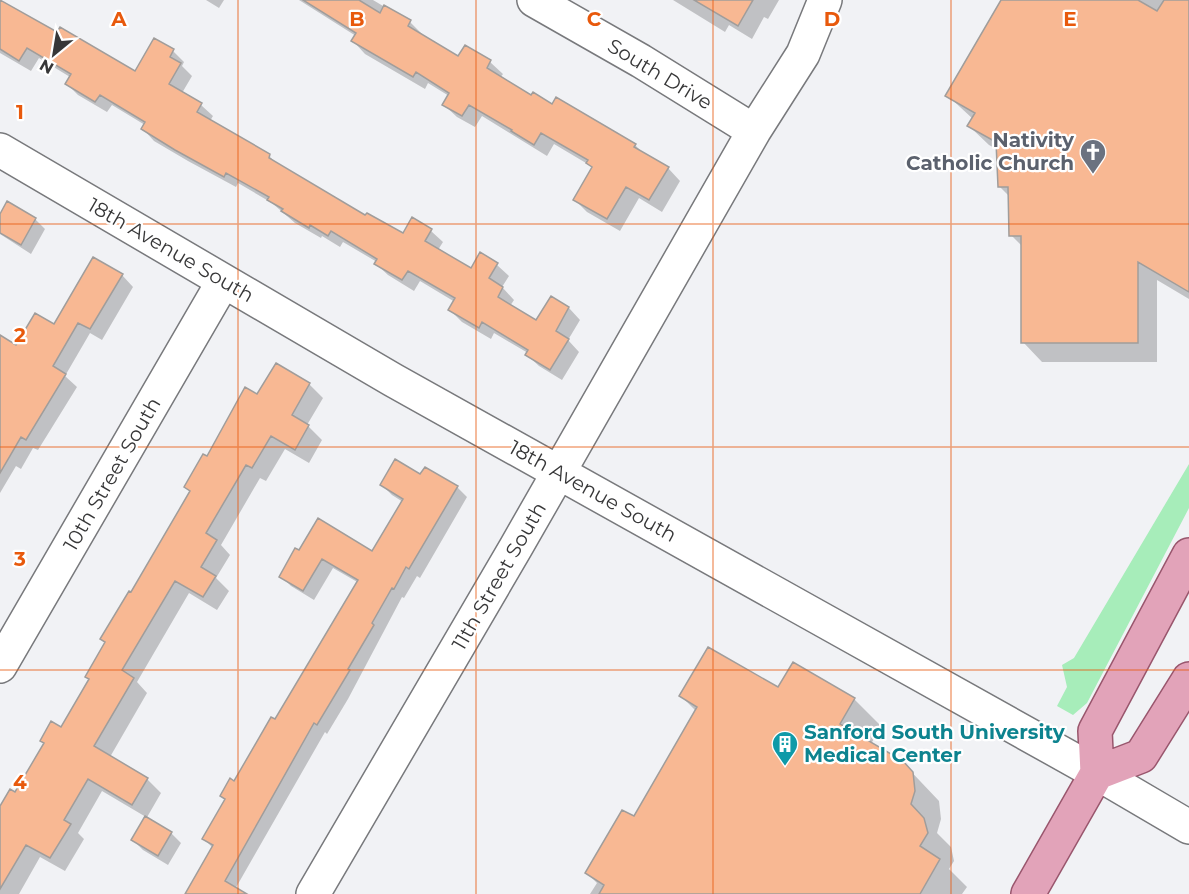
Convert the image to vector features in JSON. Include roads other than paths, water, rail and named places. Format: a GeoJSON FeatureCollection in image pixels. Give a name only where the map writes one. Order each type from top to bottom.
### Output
{"type":"FeatureCollection","features":[{"type":"Feature","properties":{"kind":"main road"},"geometry":{"type":"LineString","coordinates":[[1028,894],[1097,773],[1095,731],[1189,555]]}},
{"type":"Feature","properties":{"kind":"main road"},"geometry":{"type":"LineString","coordinates":[[1097,773],[1141,756],[1189,679]]}},
{"type":"Feature","properties":{"kind":"street","name":"South Drive"},"geometry":{"type":"LineString","coordinates":[[534,0],[641,61],[754,131]]}},
{"type":"Feature","properties":{"kind":"street","name":"11th Street South"},"geometry":{"type":"LineString","coordinates":[[313,894],[559,472],[754,131],[802,54],[825,0]]}},
{"type":"Feature","properties":{"kind":"street","name":"18th Avenue South"},"geometry":{"type":"LineString","coordinates":[[0,150],[393,380],[1097,773],[1189,827]]}},
{"type":"Feature","properties":{"kind":"street","name":"10th Street South"},"geometry":{"type":"LineString","coordinates":[[0,666],[223,282]]}},
{"type":"Feature","properties":{"kind":"place","name":"Nativity Catholic Church"},"geometry":{"type":"Point","coordinates":[1093,175]}},
{"type":"Feature","properties":{"kind":"place","name":"Sanford South University Medical Center"},"geometry":{"type":"Point","coordinates":[785,767]}}]}
